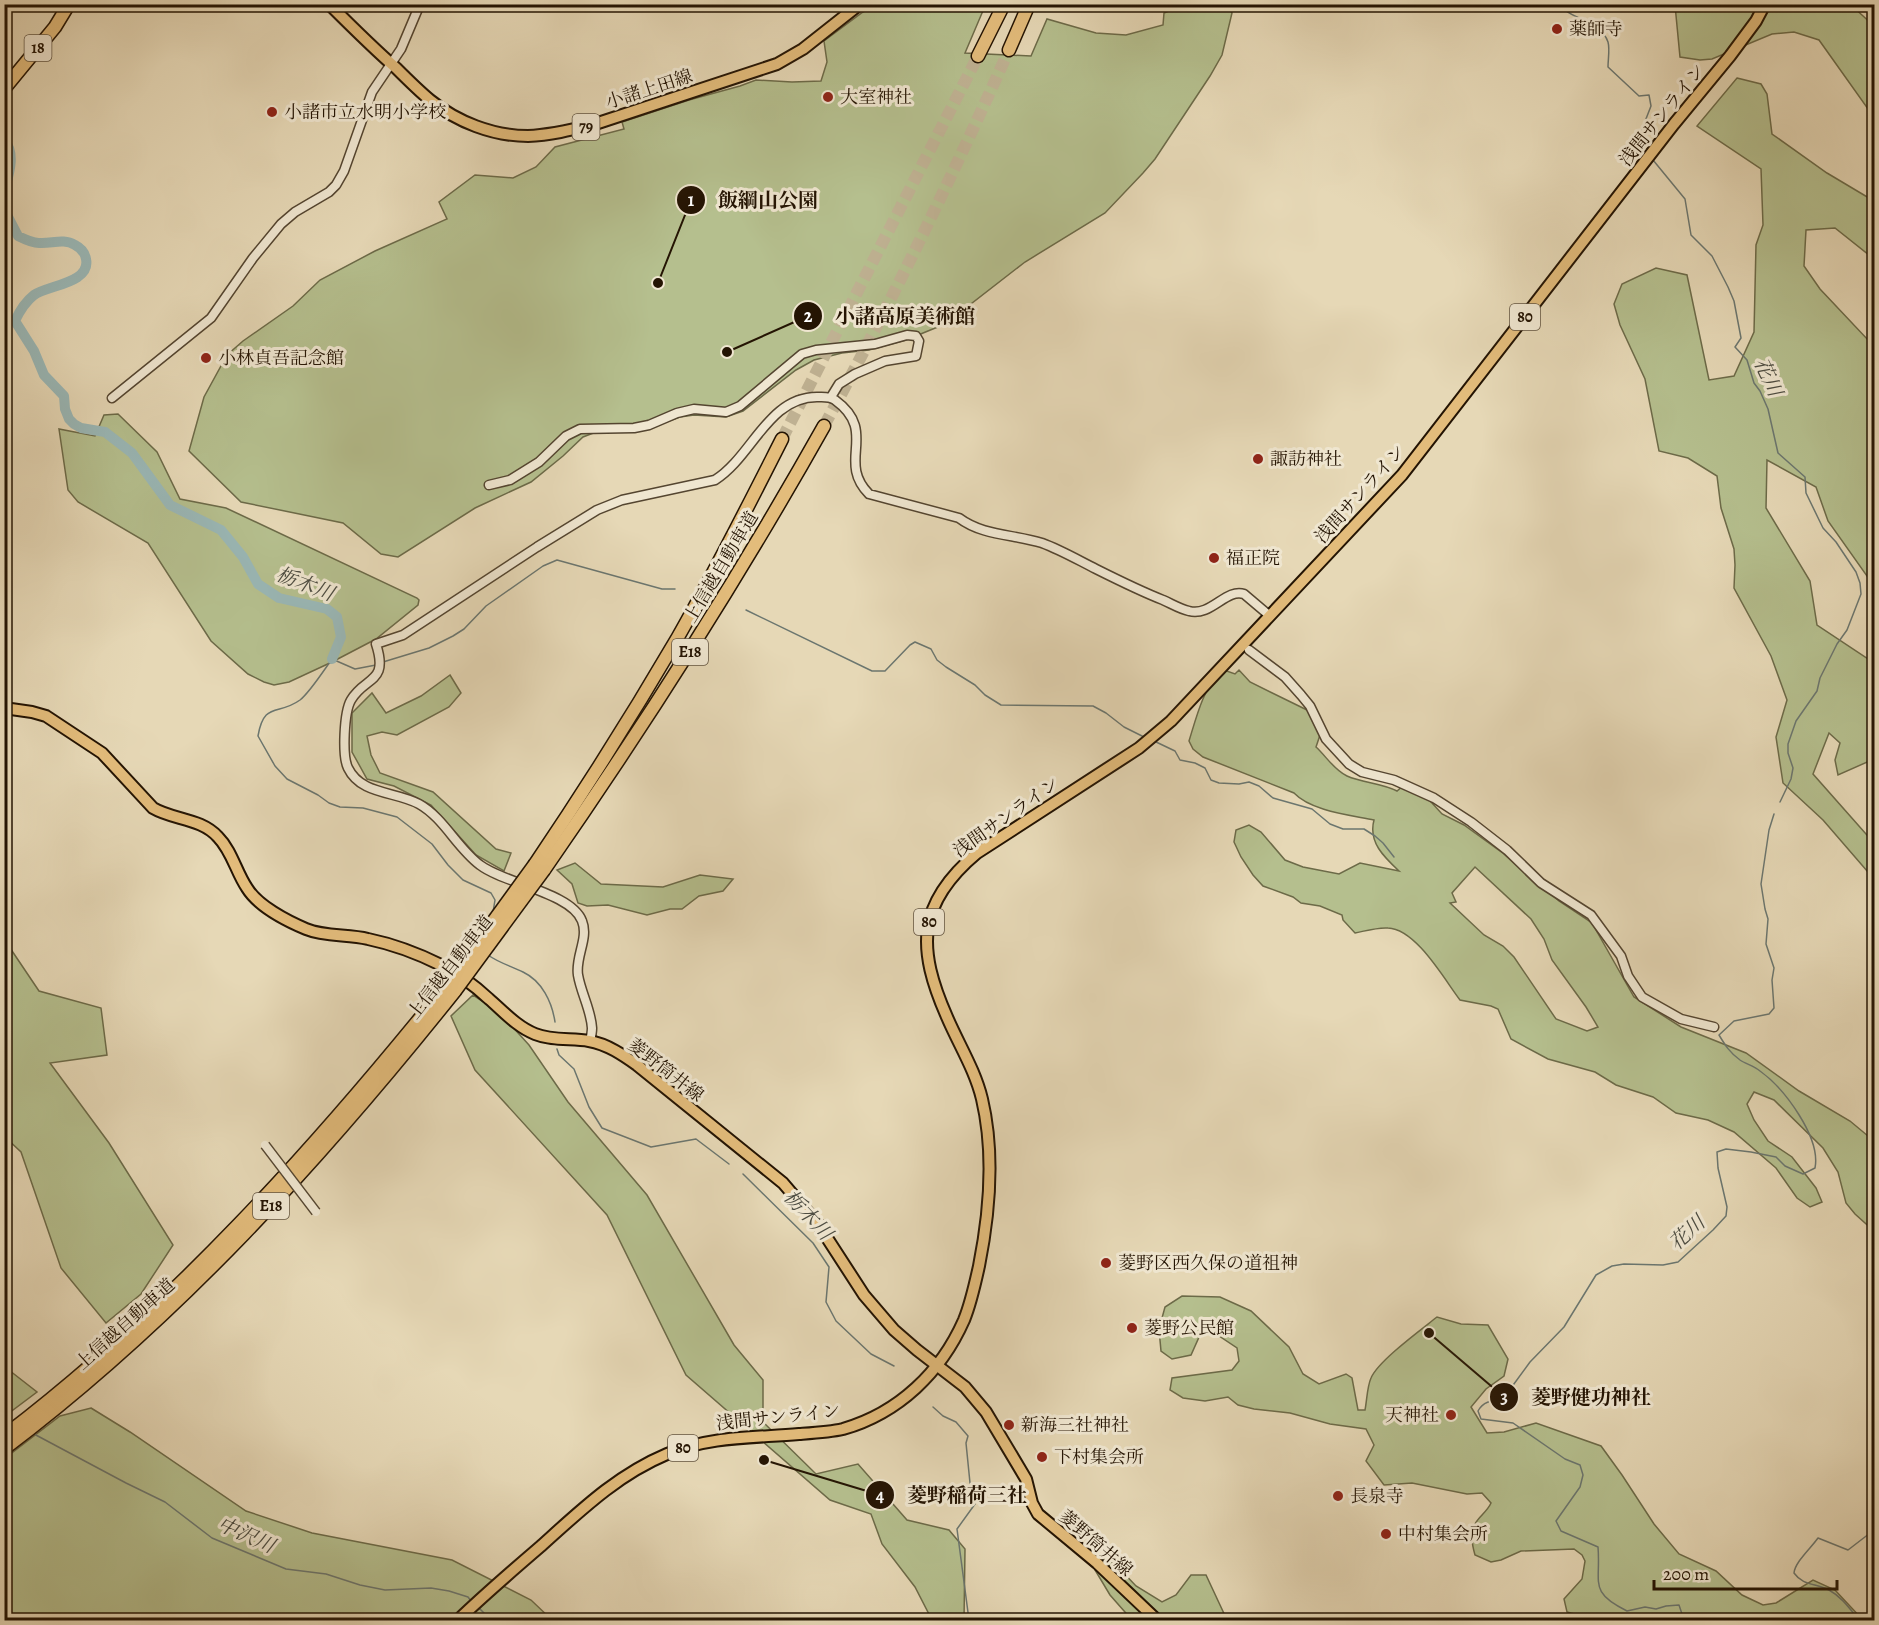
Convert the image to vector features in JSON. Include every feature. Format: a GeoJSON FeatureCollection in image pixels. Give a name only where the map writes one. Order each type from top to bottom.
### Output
{"type":"FeatureCollection","features":[{"type":"Feature","properties":{"kind":"highway","name":"18"},"geometry":{"type":"LineString","coordinates":[[4,89],[55,27],[69,4]]}},
{"type":"Feature","properties":{"kind":"highway"},"geometry":{"type":"LineString","coordinates":[[978,56],[1004,4]]}},
{"type":"Feature","properties":{"kind":"highway"},"geometry":{"type":"LineString","coordinates":[[1009,50],[1029,4]]}},
{"type":"Feature","properties":{"kind":"highway","name":"上信越自動車道"},"geometry":{"type":"LineString","coordinates":[[4,1449],[62,1397],[248,1214],[451,988],[599,791],[695,645],[824,426]]}},
{"type":"Feature","properties":{"kind":"highway","name":"上信越自動車道"},"geometry":{"type":"LineString","coordinates":[[540,867],[678,636],[782,440]]}},
{"type":"Feature","properties":{"kind":"highway","name":"上信越自動車道"},"geometry":{"type":"LineString","coordinates":[[4,1436],[62,1397]]}},
{"type":"Feature","properties":{"kind":"main road","name":"小諸上田線"},"geometry":{"type":"LineString","coordinates":[[329,4],[435,104],[469,123],[492,131],[529,136],[551,134],[592,125],[777,64],[803,49],[861,4]]}},
{"type":"Feature","properties":{"kind":"main road","name":"浅間サンライン"},"geometry":{"type":"LineString","coordinates":[[461,1617],[586,1504],[628,1473],[668,1453],[711,1441],[842,1429],[867,1420],[899,1402],[920,1386],[939,1366],[955,1338],[972,1296],[985,1227],[991,1173],[987,1123],[977,1080],[947,1017],[930,972],[927,935],[936,900],[949,880],[977,853],[1139,748],[1171,721],[1402,475],[1674,123],[1730,56],[1756,21],[1765,4]]}},
{"type":"Feature","properties":{"kind":"main road","name":"菱野筒井線"},"geometry":{"type":"LineString","coordinates":[[4,708],[46,716],[102,753],[153,808],[163,814],[179,817],[208,828],[225,846],[247,889],[261,904],[307,929],[326,934],[367,939],[439,964],[462,976],[510,1019],[536,1035],[590,1041],[615,1050],[637,1065],[783,1184],[818,1224],[864,1295],[894,1330],[965,1387],[986,1412],[1026,1479],[1032,1503],[1038,1514],[1097,1563],[1157,1620]]}},
{"type":"Feature","properties":{"kind":"street"},"geometry":{"type":"LineString","coordinates":[[112,398],[211,318],[280,224],[336,185],[344,171],[372,92],[404,41],[420,4]]}},
{"type":"Feature","properties":{"kind":"street"},"geometry":{"type":"LineString","coordinates":[[489,485],[510,480],[539,462],[566,436],[580,429],[634,428],[694,409],[726,412],[740,406],[802,354],[816,350],[875,344],[907,334],[916,336],[919,341],[916,356],[885,362],[855,375],[839,384],[831,397]]}},
{"type":"Feature","properties":{"kind":"street"},"geometry":{"type":"LineString","coordinates":[[590,1041],[592,1028],[577,973],[584,930],[580,917],[574,910],[529,885],[513,882],[481,866],[441,823],[419,804],[375,791],[361,783],[348,769],[345,761],[347,708],[352,698],[376,676],[379,668],[379,654],[376,644],[403,635],[597,510],[622,501],[715,480],[726,473],[766,424],[794,402],[808,397],[831,397],[849,412],[856,424],[858,435],[856,474],[862,488],[869,494],[959,518],[987,532],[1041,543],[1132,587],[1191,612],[1210,609],[1239,592],[1269,616]]}},
{"type":"Feature","properties":{"kind":"street"},"geometry":{"type":"LineString","coordinates":[[1249,650],[1285,677],[1301,695],[1310,706],[1326,739],[1349,764],[1362,772],[1394,780],[1434,798],[1471,822],[1507,850],[1541,883],[1591,915],[1621,956],[1628,976],[1642,997],[1682,1019],[1714,1028]]}},
{"type":"Feature","properties":{"kind":"street"},"geometry":{"type":"LineString","coordinates":[[265,1145],[319,1214]]}},
{"type":"Feature","properties":{"kind":"green space"},"geometry":{"type":"Polygon","coordinates":[[[876,5],[984,5],[965,53],[1031,56],[1047,19],[1096,33],[1126,35],[1163,25],[1164,13],[1184,5],[1227,5],[1232,13],[1222,55],[1155,159],[1143,173],[1105,213],[1025,262],[945,324],[906,340],[869,350],[842,353],[814,360],[796,370],[743,411],[726,417],[694,415],[680,417],[641,431],[596,432],[583,437],[531,482],[475,508],[398,557],[381,554],[343,523],[241,502],[189,451],[204,397],[227,355],[293,306],[320,280],[375,251],[447,219],[439,202],[475,175],[513,178],[536,167],[555,147],[624,129],[622,122],[756,80],[821,81],[827,62],[824,41],[876,5]]]}},
{"type":"Feature","properties":{"kind":"green space"},"geometry":{"type":"Polygon","coordinates":[[[1675,5],[1851,5],[1874,26],[1874,112],[1868,109],[1819,40],[1794,32],[1772,34],[1712,59],[1680,57],[1675,5]]]}},
{"type":"Feature","properties":{"kind":"green space"},"geometry":{"type":"Polygon","coordinates":[[[1737,78],[1761,84],[1767,94],[1772,134],[1827,173],[1874,201],[1874,259],[1835,228],[1806,230],[1804,266],[1820,289],[1870,342],[1874,358],[1874,586],[1828,521],[1816,487],[1767,460],[1766,508],[1810,581],[1817,625],[1874,663],[1874,759],[1838,775],[1835,760],[1840,743],[1829,733],[1813,774],[1874,843],[1874,879],[1823,820],[1783,783],[1776,737],[1787,700],[1771,656],[1734,588],[1734,549],[1721,508],[1717,476],[1688,458],[1659,451],[1645,379],[1620,325],[1614,304],[1622,284],[1656,268],[1687,275],[1709,380],[1734,376],[1754,332],[1756,245],[1763,225],[1761,169],[1697,126],[1737,78]]]}},
{"type":"Feature","properties":{"kind":"green space"},"geometry":{"type":"Polygon","coordinates":[[[118,414],[157,452],[180,499],[226,508],[417,598],[418,605],[376,639],[289,682],[274,685],[248,674],[211,641],[148,543],[78,502],[68,490],[59,429],[95,436],[104,415],[118,414]]]}},
{"type":"Feature","properties":{"kind":"green space"},"geometry":{"type":"Polygon","coordinates":[[[1221,669],[1235,674],[1239,670],[1250,682],[1307,710],[1319,720],[1322,729],[1316,747],[1342,773],[1397,791],[1404,785],[1421,791],[1442,814],[1464,825],[1504,854],[1559,901],[1592,923],[1634,997],[1681,1027],[1746,1053],[1799,1091],[1850,1121],[1874,1141],[1874,1231],[1846,1203],[1838,1172],[1823,1148],[1774,1100],[1754,1092],[1747,1104],[1754,1120],[1768,1141],[1792,1157],[1816,1188],[1822,1202],[1810,1207],[1797,1198],[1776,1168],[1734,1132],[1708,1120],[1676,1113],[1653,1097],[1616,1085],[1595,1072],[1548,1059],[1511,1039],[1498,1009],[1460,1000],[1438,968],[1409,937],[1388,928],[1355,933],[1343,920],[1342,915],[1320,906],[1301,903],[1293,897],[1263,886],[1241,857],[1234,842],[1236,830],[1249,825],[1261,832],[1285,860],[1303,867],[1339,874],[1360,863],[1399,871],[1383,855],[1375,842],[1374,820],[1320,808],[1294,793],[1203,757],[1193,749],[1189,741],[1192,731],[1201,703],[1221,669]],[[1475,867],[1452,893],[1456,902],[1450,903],[1484,935],[1503,946],[1514,957],[1556,1019],[1587,1031],[1598,1027],[1552,960],[1544,939],[1531,919],[1475,867]]]}},
{"type":"Feature","properties":{"kind":"green space"},"geometry":{"type":"Polygon","coordinates":[[[450,675],[461,693],[449,707],[397,735],[382,732],[367,736],[371,755],[380,773],[433,792],[496,849],[511,853],[504,871],[476,855],[431,805],[394,786],[367,779],[352,752],[352,713],[372,693],[386,713],[421,696],[450,675]]]}},
{"type":"Feature","properties":{"kind":"green space"},"geometry":{"type":"Polygon","coordinates":[[[575,863],[601,884],[663,887],[700,875],[733,879],[723,891],[699,896],[682,909],[670,909],[647,915],[608,905],[587,906],[578,903],[572,884],[557,870],[575,863]]]}},
{"type":"Feature","properties":{"kind":"green space"},"geometry":{"type":"Polygon","coordinates":[[[4,939],[39,991],[101,1008],[107,1055],[50,1063],[109,1143],[173,1245],[141,1294],[106,1323],[61,1268],[21,1152],[5,1137],[4,939]]]}},
{"type":"Feature","properties":{"kind":"green space"},"geometry":{"type":"Polygon","coordinates":[[[473,995],[499,1012],[529,1045],[568,1102],[647,1195],[734,1345],[763,1380],[763,1422],[816,1474],[858,1464],[907,1520],[949,1530],[965,1549],[964,1620],[932,1620],[915,1587],[882,1544],[871,1514],[830,1500],[686,1375],[607,1215],[475,1070],[451,1016],[473,995]]]}},
{"type":"Feature","properties":{"kind":"green space"},"geometry":{"type":"Polygon","coordinates":[[[1182,1296],[1220,1297],[1251,1311],[1289,1347],[1303,1374],[1319,1384],[1346,1374],[1352,1378],[1358,1410],[1365,1410],[1369,1385],[1375,1371],[1437,1317],[1461,1324],[1488,1325],[1508,1359],[1504,1376],[1486,1389],[1471,1407],[1487,1433],[1504,1432],[1536,1423],[1601,1446],[1654,1524],[1679,1554],[1716,1571],[1742,1595],[1763,1605],[1776,1603],[1813,1580],[1835,1590],[1863,1620],[1596,1620],[1567,1612],[1564,1599],[1582,1579],[1585,1561],[1582,1555],[1574,1549],[1521,1551],[1491,1562],[1475,1555],[1472,1540],[1473,1528],[1491,1503],[1482,1493],[1467,1494],[1412,1483],[1384,1485],[1366,1461],[1374,1445],[1366,1429],[1330,1424],[1290,1413],[1254,1409],[1238,1405],[1228,1397],[1205,1401],[1183,1398],[1170,1390],[1172,1378],[1232,1370],[1239,1361],[1237,1348],[1213,1332],[1200,1335],[1191,1355],[1172,1359],[1161,1351],[1159,1329],[1165,1307],[1182,1296]]]}},
{"type":"Feature","properties":{"kind":"green space"},"geometry":{"type":"Polygon","coordinates":[[[5,1367],[37,1392],[4,1416],[5,1367]]]}},
{"type":"Feature","properties":{"kind":"green space"},"geometry":{"type":"Polygon","coordinates":[[[91,1408],[246,1511],[312,1533],[452,1560],[531,1600],[552,1620],[5,1620],[4,1459],[60,1416],[91,1408]]]}},
{"type":"Feature","properties":{"kind":"green space"},"geometry":{"type":"Polygon","coordinates":[[[1101,1558],[1115,1564],[1136,1586],[1162,1602],[1176,1595],[1191,1575],[1206,1575],[1227,1620],[1132,1620],[1110,1595],[1095,1570],[1101,1558]]]}},
{"type":"Feature","properties":{"kind":"waterway","name":"花川"},"geometry":{"type":"LineString","coordinates":[[1557,4],[1599,29],[1608,42],[1608,67],[1639,96],[1649,95],[1651,106],[1637,142],[1646,152]]}},
{"type":"Feature","properties":{"kind":"waterway"},"geometry":{"type":"LineString","coordinates":[[1864,4],[1874,15]]}},
{"type":"Feature","properties":{"kind":"waterway","name":"栃木川"},"geometry":{"type":"LineString","coordinates":[[4,140],[11,159],[4,192]]}},
{"type":"Feature","properties":{"kind":"waterway","name":"花川"},"geometry":{"type":"LineString","coordinates":[[1653,160],[1685,199],[1691,235],[1712,256],[1734,301],[1741,338],[1735,347],[1747,360],[1754,383],[1768,409],[1778,453],[1805,477],[1806,493],[1823,528],[1836,542],[1856,572],[1860,583],[1861,594],[1847,630],[1837,644],[1820,678],[1817,691],[1796,721],[1788,744],[1788,753],[1793,768],[1791,779],[1780,802]]}},
{"type":"Feature","properties":{"kind":"waterway","name":"栃木川"},"geometry":{"type":"LineString","coordinates":[[4,209],[18,236],[36,243],[71,243],[84,253],[86,267],[82,273],[68,282],[34,295],[23,306],[15,321],[34,351],[44,375],[64,396],[69,419],[81,428],[105,432],[132,453],[170,505],[221,530],[243,557],[258,584],[279,598],[327,609],[337,617],[341,637],[332,659]]}},
{"type":"Feature","properties":{"kind":"waterway"},"geometry":{"type":"LineString","coordinates":[[383,662],[429,648],[453,636],[464,629],[486,606],[543,566],[557,560],[662,589],[675,589]]}},
{"type":"Feature","properties":{"kind":"waterway"},"geometry":{"type":"LineString","coordinates":[[746,610],[872,671],[885,671],[915,642],[931,649],[937,660],[1001,705],[1093,706],[1124,727],[1144,737]]}},
{"type":"Feature","properties":{"kind":"waterway","name":"栃木川"},"geometry":{"type":"LineString","coordinates":[[376,665],[355,669],[332,659],[300,700],[268,713],[258,736],[275,766],[287,779],[340,807],[363,808],[397,817],[432,844],[463,880],[491,893],[495,900],[493,912],[480,927],[478,933]]}},
{"type":"Feature","properties":{"kind":"waterway"},"geometry":{"type":"LineString","coordinates":[[1154,741],[1175,751],[1180,760],[1205,768],[1211,780],[1219,783],[1249,782],[1259,786],[1273,798],[1312,809],[1330,824],[1343,829],[1364,829],[1383,843],[1394,857]]}},
{"type":"Feature","properties":{"kind":"waterway","name":"花川"},"geometry":{"type":"LineString","coordinates":[[1682,1620],[1679,1605],[1656,1609],[1645,1607],[1627,1611],[1606,1598],[1599,1585],[1598,1547],[1561,1531],[1556,1521],[1580,1487],[1583,1475],[1580,1465],[1565,1459],[1513,1423],[1481,1419],[1478,1411],[1486,1403],[1505,1400],[1530,1362],[1564,1327],[1596,1275],[1612,1266],[1624,1264],[1663,1265],[1678,1262],[1726,1216],[1727,1207],[1718,1168],[1717,1152],[1726,1149],[1776,1157],[1785,1166],[1803,1174],[1815,1168],[1815,1156],[1807,1129],[1790,1102],[1758,1069],[1733,1055],[1719,1035],[1734,1021],[1769,1014],[1774,1008],[1772,980],[1774,968],[1766,944],[1768,919],[1761,884],[1769,830],[1774,814]]}},
{"type":"Feature","properties":{"kind":"waterway","name":"栃木川"},"geometry":{"type":"LineString","coordinates":[[488,955],[536,981],[549,1000],[555,1022]]}},
{"type":"Feature","properties":{"kind":"waterway","name":"栃木川"},"geometry":{"type":"LineString","coordinates":[[557,1049],[559,1055],[574,1069],[589,1107],[602,1128],[651,1147],[696,1139],[729,1164]]}},
{"type":"Feature","properties":{"kind":"waterway","name":"栃木川"},"geometry":{"type":"LineString","coordinates":[[743,1174],[813,1243],[829,1267],[826,1302],[836,1321],[871,1354],[894,1366]]}},
{"type":"Feature","properties":{"kind":"waterway","name":"栃木川"},"geometry":{"type":"LineString","coordinates":[[933,1407],[943,1416],[956,1422],[968,1436],[966,1443],[970,1483]]}},
{"type":"Feature","properties":{"kind":"waterway","name":"中沢川"},"geometry":{"type":"LineString","coordinates":[[4,1422],[10,1423]]}},
{"type":"Feature","properties":{"kind":"waterway","name":"中沢川"},"geometry":{"type":"LineString","coordinates":[[34,1434],[165,1502],[212,1538],[286,1569],[326,1574],[385,1590],[431,1588],[449,1591],[468,1597],[471,1601]]}},
{"type":"Feature","properties":{"kind":"waterway","name":"栃木川"},"geometry":{"type":"LineString","coordinates":[[969,1620],[957,1529],[975,1504]]}},
{"type":"Feature","properties":{"kind":"waterway"},"geometry":{"type":"LineString","coordinates":[[1853,1620],[1855,1615],[1837,1595],[1801,1580],[1794,1573],[1800,1560],[1818,1538],[1848,1550],[1874,1530]]}},
{"type":"Feature","properties":{"kind":"waterway","name":"中沢川"},"geometry":{"type":"LineString","coordinates":[[479,1608],[491,1620]]}},
{"type":"Feature","properties":{"kind":"tunnel"},"geometry":{"type":"LineString","coordinates":[[824,426],[920,240],[1009,50]]}},
{"type":"Feature","properties":{"kind":"tunnel"},"geometry":{"type":"LineString","coordinates":[[782,439],[978,56]]}},
{"type":"Feature","properties":{"kind":"place","name":"薬師寺"},"geometry":{"type":"Point","coordinates":[1557,29]}},
{"type":"Feature","properties":{"kind":"place","name":"大室神社"},"geometry":{"type":"Point","coordinates":[828,97]}},
{"type":"Feature","properties":{"kind":"place","name":"小諸市立水明小学校"},"geometry":{"type":"Point","coordinates":[272,112]}},
{"type":"Feature","properties":{"kind":"place","name":"飯綱山公園"},"geometry":{"type":"Point","coordinates":[658,283]}},
{"type":"Feature","properties":{"kind":"place","name":"小諸高原美術館"},"geometry":{"type":"Point","coordinates":[727,352]}},
{"type":"Feature","properties":{"kind":"place","name":"小林貞吾記念館"},"geometry":{"type":"Point","coordinates":[206,358]}},
{"type":"Feature","properties":{"kind":"place","name":"諏訪神社"},"geometry":{"type":"Point","coordinates":[1258,459]}},
{"type":"Feature","properties":{"kind":"place","name":"福正院"},"geometry":{"type":"Point","coordinates":[1214,558]}},
{"type":"Feature","properties":{"kind":"place","name":"菱野区西久保の道祖神"},"geometry":{"type":"Point","coordinates":[1106,1263]}},
{"type":"Feature","properties":{"kind":"place","name":"菱野公民館"},"geometry":{"type":"Point","coordinates":[1132,1328]}},
{"type":"Feature","properties":{"kind":"place","name":"菱野健功神社"},"geometry":{"type":"Point","coordinates":[1429,1333]}},
{"type":"Feature","properties":{"kind":"place","name":"天神社"},"geometry":{"type":"Point","coordinates":[1451,1415]}},
{"type":"Feature","properties":{"kind":"place","name":"新海三社神社"},"geometry":{"type":"Point","coordinates":[1009,1425]}},
{"type":"Feature","properties":{"kind":"place","name":"下村集会所"},"geometry":{"type":"Point","coordinates":[1042,1457]}},
{"type":"Feature","properties":{"kind":"place","name":"菱野稲荷三社"},"geometry":{"type":"Point","coordinates":[764,1460]}},
{"type":"Feature","properties":{"kind":"place","name":"長泉寺"},"geometry":{"type":"Point","coordinates":[1338,1496]}},
{"type":"Feature","properties":{"kind":"place","name":"中村集会所"},"geometry":{"type":"Point","coordinates":[1386,1534]}}]}
